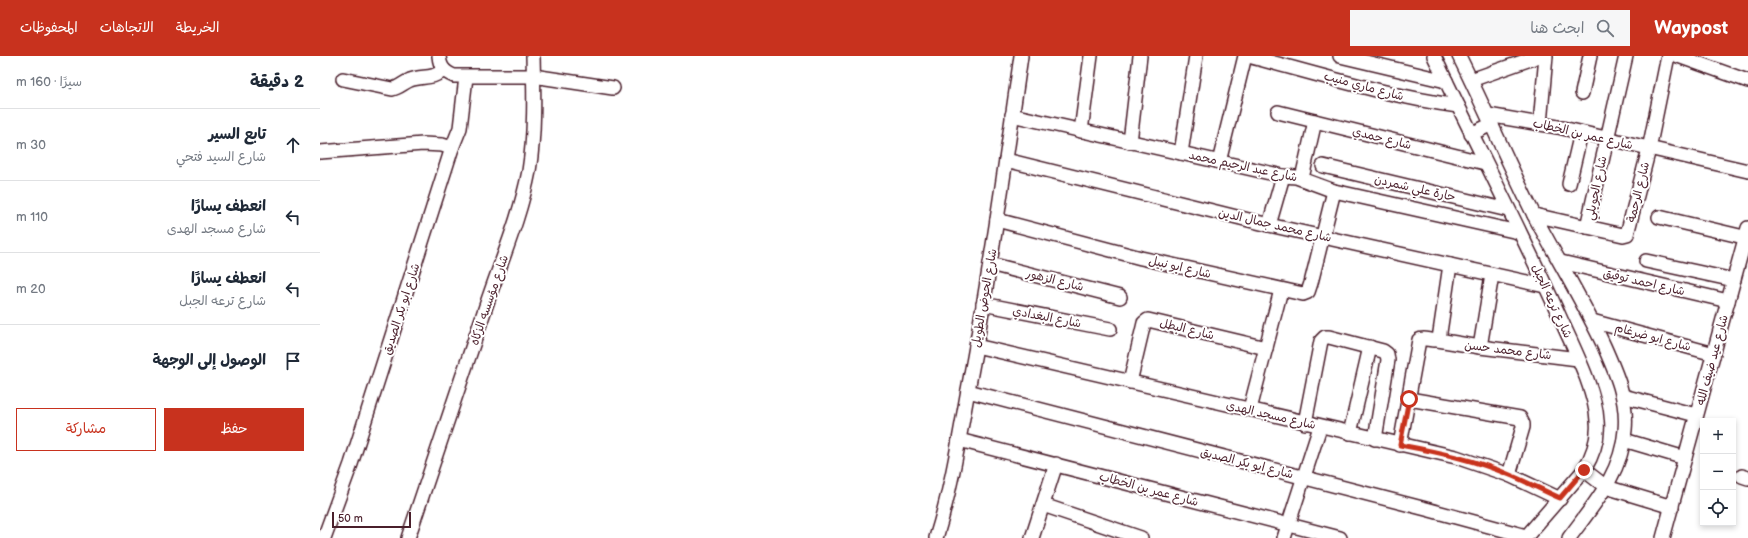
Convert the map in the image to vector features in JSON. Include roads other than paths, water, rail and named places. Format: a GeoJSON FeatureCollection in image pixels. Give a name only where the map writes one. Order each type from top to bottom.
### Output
{"type":"FeatureCollection","features":[{"type":"Feature","properties":{"kind":"street"},"geometry":{"type":"LineString","coordinates":[[439,56],[440,64],[444,70],[454,76],[533,76],[613,88]]}},
{"type":"Feature","properties":{"kind":"street","name":"شارع مؤسسه الزكاه"},"geometry":{"type":"LineString","coordinates":[[408,538],[523,198],[532,144],[533,56]]}},
{"type":"Feature","properties":{"kind":"street","name":"شارع الحوض الطويل"},"geometry":{"type":"LineString","coordinates":[[936,538],[959,440],[976,346],[997,220],[1021,56]]}},
{"type":"Feature","properties":{"kind":"street"},"geometry":{"type":"LineString","coordinates":[[1081,131],[1091,56]]}},
{"type":"Feature","properties":{"kind":"street"},"geometry":{"type":"LineString","coordinates":[[1130,142],[1140,56]]}},
{"type":"Feature","properties":{"kind":"street"},"geometry":{"type":"LineString","coordinates":[[1181,153],[1196,56]]}},
{"type":"Feature","properties":{"kind":"street"},"geometry":{"type":"LineString","coordinates":[[1219,162],[1246,56]]}},
{"type":"Feature","properties":{"kind":"street","name":"شارع ماري منيب"},"geometry":{"type":"LineString","coordinates":[[1246,56],[1419,100],[1458,106]]}},
{"type":"Feature","properties":{"kind":"street"},"geometry":{"type":"LineString","coordinates":[[1340,56],[1354,60],[1369,60],[1446,81]]}},
{"type":"Feature","properties":{"kind":"street","name":"شارع ترعه الجبل"},"geometry":{"type":"LineString","coordinates":[[1434,56],[1545,286],[1578,359],[1592,395],[1598,421],[1595,447],[1584,470],[1526,537]]}},
{"type":"Feature","properties":{"kind":"street","name":"شارع ترعه الجبل"},"geometry":{"type":"LineString","coordinates":[[1459,56],[1534,215],[1592,321],[1615,371],[1623,396],[1626,417],[1624,440],[1618,464],[1606,487],[1569,538]]}},
{"type":"Feature","properties":{"kind":"street"},"geometry":{"type":"LineString","coordinates":[[1471,80],[1538,56]]}},
{"type":"Feature","properties":{"kind":"street"},"geometry":{"type":"LineString","coordinates":[[1540,124],[1546,56]]}},
{"type":"Feature","properties":{"kind":"street"},"geometry":{"type":"LineString","coordinates":[[1582,93],[1590,56]]}},
{"type":"Feature","properties":{"kind":"street","name":"شارع الجويلي"},"geometry":{"type":"LineString","coordinates":[[1587,227],[1626,56]]}},
{"type":"Feature","properties":{"kind":"street","name":"شارع الرحمة"},"geometry":{"type":"LineString","coordinates":[[1534,215],[1624,235],[1627,234],[1649,149],[1668,56]]}},
{"type":"Feature","properties":{"kind":"street"},"geometry":{"type":"LineString","coordinates":[[1678,56],[1748,81]]}},
{"type":"Feature","properties":{"kind":"street"},"geometry":{"type":"LineString","coordinates":[[1350,82],[1354,60]]}},
{"type":"Feature","properties":{"kind":"street"},"geometry":{"type":"LineString","coordinates":[[343,79],[392,89],[398,88],[412,79],[435,76],[444,70]]}},
{"type":"Feature","properties":{"kind":"street","name":"شارع ابو بكر الصديق"},"geometry":{"type":"LineString","coordinates":[[324,538],[351,464],[452,148],[460,128],[466,77]]}},
{"type":"Feature","properties":{"kind":"street","name":"شارع حمدي"},"geometry":{"type":"LineString","coordinates":[[1278,112],[1486,163]]}},
{"type":"Feature","properties":{"kind":"street","name":"شارع عبد الرحيم محمد"},"geometry":{"type":"LineString","coordinates":[[1012,116],[1283,176],[1302,178],[1334,191],[1518,232]]}},
{"type":"Feature","properties":{"kind":"street"},"geometry":{"type":"LineString","coordinates":[[1471,134],[1490,119]]}},
{"type":"Feature","properties":{"kind":"street","name":"شارع عمر بن الخطاب"},"geometry":{"type":"LineString","coordinates":[[1490,119],[1540,124],[1748,171]]}},
{"type":"Feature","properties":{"kind":"street"},"geometry":{"type":"LineString","coordinates":[[1302,178],[1315,121]]}},
{"type":"Feature","properties":{"kind":"street"},"geometry":{"type":"LineString","coordinates":[[1569,184],[1581,133]]}},
{"type":"Feature","properties":{"kind":"street"},"geometry":{"type":"LineString","coordinates":[[320,152],[423,144],[452,148]]}},
{"type":"Feature","properties":{"kind":"street","name":"شارع محمد جمال الدين"},"geometry":{"type":"LineString","coordinates":[[1006,160],[1322,237],[1545,286]]}},
{"type":"Feature","properties":{"kind":"street","name":"حارة علي شمردن"},"geometry":{"type":"LineString","coordinates":[[1323,166],[1508,210]]}},
{"type":"Feature","properties":{"kind":"street"},"geometry":{"type":"LineString","coordinates":[[1269,224],[1283,176]]}},
{"type":"Feature","properties":{"kind":"street"},"geometry":{"type":"LineString","coordinates":[[1322,237],[1334,191]]}},
{"type":"Feature","properties":{"kind":"street"},"geometry":{"type":"LineString","coordinates":[[1659,217],[1747,234]]}},
{"type":"Feature","properties":{"kind":"street","name":"شارع ابو نبيل"},"geometry":{"type":"LineString","coordinates":[[997,220],[1141,258],[1298,294],[1308,292],[1322,237]]}},
{"type":"Feature","properties":{"kind":"street","name":"شارع عيد ضيف الله"},"geometry":{"type":"LineString","coordinates":[[1663,538],[1747,234]]}},
{"type":"Feature","properties":{"kind":"street"},"geometry":{"type":"LineString","coordinates":[[1646,261],[1734,280]]}},
{"type":"Feature","properties":{"kind":"street","name":"شارع احمد توفيق"},"geometry":{"type":"LineString","coordinates":[[1561,262],[1728,301]]}},
{"type":"Feature","properties":{"kind":"street","name":"شارع الزهور"},"geometry":{"type":"LineString","coordinates":[[990,264],[1120,297]]}},
{"type":"Feature","properties":{"kind":"street"},"geometry":{"type":"LineString","coordinates":[[1438,340],[1450,265]]}},
{"type":"Feature","properties":{"kind":"street"},"geometry":{"type":"LineString","coordinates":[[1480,348],[1492,275]]}},
{"type":"Feature","properties":{"kind":"street"},"geometry":{"type":"LineString","coordinates":[[1250,410],[1281,290]]}},
{"type":"Feature","properties":{"kind":"street","name":"شارع البغدادي"},"geometry":{"type":"LineString","coordinates":[[983,304],[1110,329]]}},
{"type":"Feature","properties":{"kind":"street","name":"شارع البطل"},"geometry":{"type":"LineString","coordinates":[[1130,382],[1144,323],[1148,320],[1266,348]]}},
{"type":"Feature","properties":{"kind":"street","name":"شارع ابو ضرغام"},"geometry":{"type":"LineString","coordinates":[[1592,321],[1714,354]]}},
{"type":"Feature","properties":{"kind":"street"},"geometry":{"type":"LineString","coordinates":[[1305,423],[1321,341],[1325,337],[1329,337],[1386,352],[1388,357],[1375,439]]}},
{"type":"Feature","properties":{"kind":"street","name":"شارع محمد حسن"},"geometry":{"type":"LineString","coordinates":[[1409,399],[1419,340],[1423,338],[1480,348],[1578,359]]}},
{"type":"Feature","properties":{"kind":"street","name":"شارع مسجد الهدى"},"geometry":{"type":"LineString","coordinates":[[976,346],[1456,457],[1509,475],[1560,498]]}},
{"type":"Feature","properties":{"kind":"street"},"geometry":{"type":"LineString","coordinates":[[1350,433],[1370,348]]}},
{"type":"Feature","properties":{"kind":"street","name":"شارع ابو بكر الصديق"},"geometry":{"type":"LineString","coordinates":[[968,391],[1426,509],[1526,537]]}},
{"type":"Feature","properties":{"kind":"street"},"geometry":{"type":"LineString","coordinates":[[1623,396],[1696,416]]}},
{"type":"Feature","properties":{"kind":"street"},"geometry":{"type":"LineString","coordinates":[[1400,445],[1409,399],[1520,418],[1523,427],[1509,475]]}},
{"type":"Feature","properties":{"kind":"street"},"geometry":{"type":"LineString","coordinates":[[1284,538],[1305,478],[1320,426]]}},
{"type":"Feature","properties":{"kind":"street","name":"شارع عمر بن الخطاب"},"geometry":{"type":"LineString","coordinates":[[959,440],[1340,538]]}},
{"type":"Feature","properties":{"kind":"street"},"geometry":{"type":"LineString","coordinates":[[1624,440],[1685,458]]}},
{"type":"Feature","properties":{"kind":"street"},"geometry":{"type":"LineString","coordinates":[[1032,538],[1056,464]]}},
{"type":"Feature","properties":{"kind":"street"},"geometry":{"type":"LineString","coordinates":[[1584,470],[1606,487],[1672,507]]}},
{"type":"Feature","properties":{"kind":"street"},"geometry":{"type":"LineString","coordinates":[[1043,505],[1141,538]]}}]}
